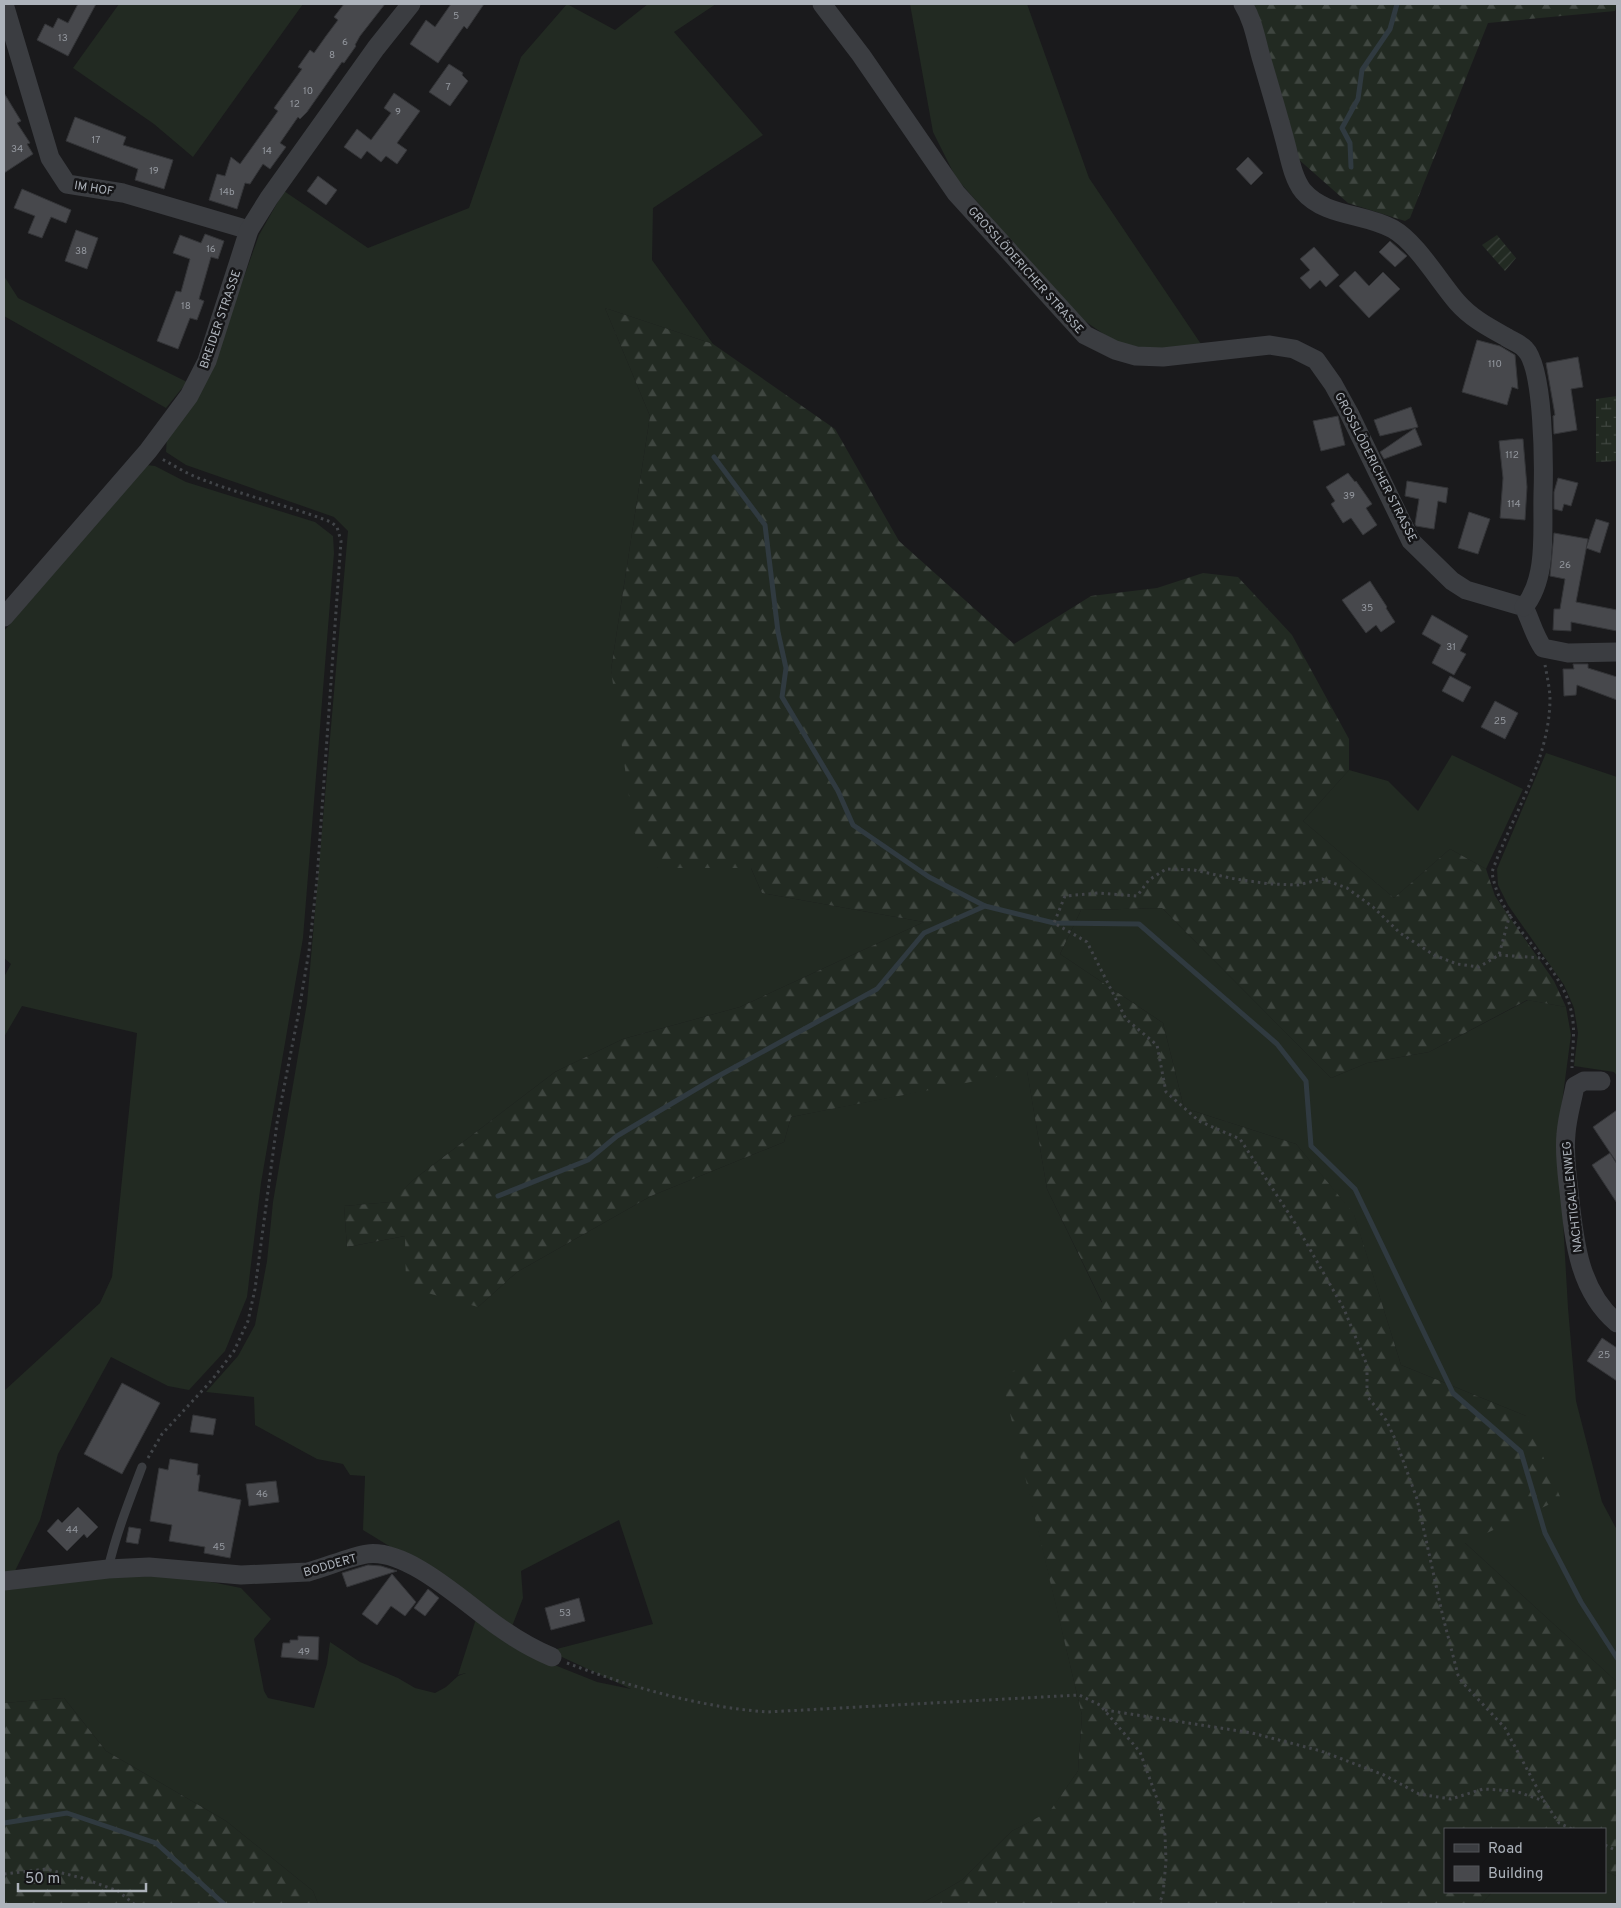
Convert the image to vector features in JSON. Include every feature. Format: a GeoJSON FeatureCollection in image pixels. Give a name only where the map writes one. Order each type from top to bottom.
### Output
{"type":"FeatureCollection","features":[{"type":"Feature","properties":{"kind":"street","name":"IM HOF"},"geometry":{"type":"LineString","coordinates":[[4,4],[50,158],[67,184],[123,193],[248,230]]}},
{"type":"Feature","properties":{"kind":"street","name":"BREIDER STRASSE"},"geometry":{"type":"LineString","coordinates":[[4,617],[148,452],[189,396],[207,361],[248,230],[268,198],[376,48],[411,4]]}},
{"type":"Feature","properties":{"kind":"street","name":"GROSSLÖDERICHER STRASSE"},"geometry":{"type":"LineString","coordinates":[[822,4],[861,55],[956,193],[1085,335],[1115,350],[1136,356],[1163,357],[1270,345],[1294,349],[1316,360],[1333,384],[1349,413],[1411,540],[1452,581],[1466,590],[1524,607]]}},
{"type":"Feature","properties":{"kind":"street"},"geometry":{"type":"LineString","coordinates":[[1243,4],[1254,30],[1290,162],[1303,190],[1311,198],[1329,208],[1379,222],[1394,229],[1423,258],[1469,315],[1525,348],[1531,357],[1535,368],[1541,419],[1543,482],[1540,563],[1535,588],[1530,600],[1524,607],[1535,636],[1543,648],[1568,653],[1617,652]]}},
{"type":"Feature","properties":{"kind":"street"},"geometry":{"type":"LineString","coordinates":[[1575,1086],[1584,1081],[1601,1081]]}},
{"type":"Feature","properties":{"kind":"street","name":"NACHTIGALLENWEG"},"geometry":{"type":"LineString","coordinates":[[1575,1086],[1566,1135],[1571,1214],[1578,1260],[1596,1300],[1617,1323]]}},
{"type":"Feature","properties":{"kind":"street","name":"BODDERT"},"geometry":{"type":"LineString","coordinates":[[4,1580],[108,1569],[149,1567],[241,1575],[299,1574],[368,1554],[386,1555],[402,1560],[425,1574],[513,1637],[532,1649],[552,1657]]}},
{"type":"Feature","properties":{"kind":"lane"},"geometry":{"type":"LineString","coordinates":[[108,1569],[112,1549],[142,1467]]}},
{"type":"Feature","properties":{"kind":"path"},"geometry":{"type":"LineString","coordinates":[[142,1467],[162,1434],[212,1380],[234,1352],[248,1322],[255,1290],[277,1123],[309,951],[318,860],[341,541],[337,527],[331,522],[202,479],[148,452]]}},
{"type":"Feature","properties":{"kind":"path"},"geometry":{"type":"LineString","coordinates":[[1543,648],[1550,699],[1546,730],[1538,762],[1492,872],[1494,885],[1510,914],[1560,984],[1569,1003],[1575,1035],[1572,1066],[1575,1086]]}},
{"type":"Feature","properties":{"kind":"path"},"geometry":{"type":"LineString","coordinates":[[1542,958],[1499,954],[1480,967],[1457,964],[1434,955],[1400,933],[1374,907],[1347,888],[1322,879],[1298,885],[1270,884],[1234,879],[1194,870],[1166,869],[1149,880],[1137,896],[1098,893],[1065,896],[1054,923],[1087,942],[1126,1019],[1157,1045],[1166,1092],[1200,1121],[1240,1139],[1295,1223],[1344,1309],[1367,1365],[1367,1396],[1386,1420],[1396,1441],[1417,1499],[1444,1625],[1458,1675],[1462,1682],[1505,1728],[1544,1801],[1559,1823],[1570,1828]]}},
{"type":"Feature","properties":{"kind":"path"},"geometry":{"type":"LineString","coordinates":[[1499,954],[1510,914]]}},
{"type":"Feature","properties":{"kind":"path"},"geometry":{"type":"LineString","coordinates":[[552,1657],[601,1676],[662,1693],[742,1710],[794,1711],[1078,1695],[1105,1710],[1140,1752],[1160,1807],[1166,1861],[1163,1894],[1159,1904]]}},
{"type":"Feature","properties":{"kind":"path"},"geometry":{"type":"LineString","coordinates":[[1105,1710],[1252,1733],[1304,1746],[1384,1775],[1419,1794],[1451,1799],[1483,1789],[1516,1791],[1544,1801]]}},
{"type":"Feature","properties":{"kind":"path"},"geometry":{"type":"LineString","coordinates":[[4,1874],[46,1869],[55,1871],[118,1891],[134,1904]]}},
{"type":"Feature","properties":{"kind":"green space"},"geometry":{"type":"Polygon","coordinates":[[[119,4],[303,4],[193,157],[154,124],[73,68],[119,4]]]}},
{"type":"Feature","properties":{"kind":"green space"},"geometry":{"type":"Polygon","coordinates":[[[567,4],[615,30],[648,4],[716,4],[674,32],[763,135],[653,208],[652,260],[713,344],[605,308],[650,416],[611,670],[658,868],[751,868],[762,893],[924,922],[740,1007],[623,1039],[555,1072],[412,1181],[392,1202],[344,1206],[347,1247],[405,1236],[478,1307],[517,1272],[651,1196],[784,1142],[791,1117],[1027,1070],[1047,1189],[1102,1303],[1003,1380],[1082,1715],[1078,1771],[1050,1812],[1012,1831],[962,1880],[921,1904],[318,1904],[313,1891],[226,1821],[106,1751],[64,1698],[4,1703],[4,1588],[111,1576],[172,1574],[241,1588],[271,1619],[254,1639],[264,1691],[268,1698],[314,1708],[327,1664],[330,1642],[360,1662],[398,1678],[415,1688],[435,1693],[446,1687],[458,1676],[466,1673],[458,1675],[477,1616],[532,1656],[597,1682],[631,1689],[549,1651],[653,1624],[619,1520],[521,1571],[523,1598],[511,1629],[363,1530],[365,1476],[350,1475],[343,1464],[317,1459],[255,1425],[254,1397],[206,1392],[238,1356],[255,1325],[267,1261],[273,1202],[307,1003],[348,531],[334,517],[186,465],[166,452],[167,436],[207,380],[259,235],[284,191],[368,248],[469,208],[521,57],[567,4]]]}},
{"type":"Feature","properties":{"kind":"green space"},"geometry":{"type":"Polygon","coordinates":[[[910,4],[1027,4],[1089,178],[1201,344],[1153,350],[1115,342],[1079,317],[956,178],[933,132],[910,4]]]}},
{"type":"Feature","properties":{"kind":"green space"},"geometry":{"type":"Polygon","coordinates":[[[1252,4],[1617,4],[1615,11],[1488,23],[1410,218],[1405,221],[1348,203],[1297,158],[1252,4]]]}},
{"type":"Feature","properties":{"kind":"green space"},"geometry":{"type":"Polygon","coordinates":[[[1497,235],[1516,258],[1505,271],[1482,245],[1497,235]]]}},
{"type":"Feature","properties":{"kind":"green space"},"geometry":{"type":"Polygon","coordinates":[[[4,276],[18,298],[187,382],[166,408],[4,316],[4,276]]]}},
{"type":"Feature","properties":{"kind":"green space"},"geometry":{"type":"Polygon","coordinates":[[[605,308],[713,344],[835,429],[899,541],[1014,644],[1091,596],[1157,588],[1203,573],[1238,577],[1292,635],[1349,739],[1349,770],[1303,821],[1394,898],[1450,849],[1486,869],[1495,896],[1554,981],[1566,1007],[1527,1000],[1429,1052],[1367,1063],[1331,1078],[1162,908],[1081,910],[1060,954],[1163,1023],[1184,1108],[1296,1144],[1354,1214],[1401,1365],[1526,1416],[1561,1499],[1465,1543],[1617,1682],[1617,1876],[1606,1871],[1606,1828],[1444,1828],[1444,1893],[1491,1893],[1481,1904],[921,1904],[962,1880],[1012,1831],[1050,1811],[1078,1771],[1082,1715],[1002,1380],[1102,1302],[1047,1189],[1027,1071],[791,1117],[784,1142],[651,1196],[517,1272],[478,1307],[406,1287],[405,1236],[347,1247],[344,1206],[391,1202],[412,1181],[555,1072],[623,1039],[740,1007],[924,922],[762,893],[751,868],[658,868],[634,832],[611,670],[650,416],[605,308]]]}},
{"type":"Feature","properties":{"kind":"green space"},"geometry":{"type":"Polygon","coordinates":[[[1617,396],[1617,461],[1596,462],[1596,399],[1617,396]]]}},
{"type":"Feature","properties":{"kind":"green space"},"geometry":{"type":"Polygon","coordinates":[[[147,465],[155,466],[186,482],[315,522],[333,536],[334,553],[303,938],[261,1183],[247,1297],[225,1351],[189,1390],[168,1386],[111,1357],[58,1454],[40,1520],[13,1575],[4,1575],[4,1391],[100,1303],[112,1277],[137,1033],[22,1006],[4,1037],[4,977],[11,964],[4,958],[4,631],[147,465]]]}},
{"type":"Feature","properties":{"kind":"green space"},"geometry":{"type":"Polygon","coordinates":[[[1546,753],[1617,777],[1617,1076],[1614,1072],[1574,1066],[1578,1033],[1574,1008],[1564,985],[1508,905],[1498,885],[1497,869],[1546,753]]]}},
{"type":"Feature","properties":{"kind":"green space"},"geometry":{"type":"Polygon","coordinates":[[[1452,755],[1523,789],[1486,869],[1450,849],[1394,898],[1303,821],[1349,770],[1388,781],[1418,811],[1452,755]]]}},
{"type":"Feature","properties":{"kind":"green space"},"geometry":{"type":"Polygon","coordinates":[[[1162,908],[1331,1078],[1367,1063],[1429,1052],[1528,1000],[1566,1007],[1571,1035],[1558,1133],[1568,1308],[1576,1401],[1602,1502],[1617,1530],[1617,1682],[1464,1542],[1526,1416],[1401,1365],[1354,1215],[1296,1144],[1184,1108],[1163,1023],[1060,954],[1081,910],[1162,908]]]}},
{"type":"Feature","properties":{"kind":"green space"},"geometry":{"type":"Polygon","coordinates":[[[64,1698],[106,1751],[226,1821],[313,1891],[318,1904],[4,1904],[4,1703],[64,1698]]]}},
{"type":"Feature","properties":{"kind":"green space"},"geometry":{"type":"Polygon","coordinates":[[[1606,1871],[1617,1876],[1617,1904],[1481,1904],[1491,1893],[1606,1893],[1606,1871]]]}},
{"type":"Feature","properties":{"kind":"building"},"geometry":{"type":"Polygon","coordinates":[[[78,4],[96,4],[68,56],[37,40],[45,24],[53,28],[58,18],[68,23],[78,4]]]}},
{"type":"Feature","properties":{"kind":"building"},"geometry":{"type":"Polygon","coordinates":[[[344,4],[385,4],[360,36],[356,46],[344,63],[342,62],[307,112],[300,119],[298,117],[280,143],[286,147],[270,169],[263,164],[250,184],[245,183],[237,209],[209,200],[217,174],[225,176],[231,157],[240,164],[278,111],[274,108],[302,69],[298,67],[310,50],[314,53],[338,20],[334,17],[344,4]]]}},
{"type":"Feature","properties":{"kind":"building"},"geometry":{"type":"Polygon","coordinates":[[[451,4],[484,4],[467,29],[464,26],[438,63],[410,44],[426,20],[435,27],[451,4]]]}},
{"type":"Feature","properties":{"kind":"building"},"geometry":{"type":"Polygon","coordinates":[[[449,64],[463,73],[462,75],[468,81],[450,106],[429,92],[449,64]]]}},
{"type":"Feature","properties":{"kind":"building"},"geometry":{"type":"Polygon","coordinates":[[[4,93],[21,121],[17,123],[30,143],[27,144],[33,154],[4,173],[4,93]]]}},
{"type":"Feature","properties":{"kind":"building"},"geometry":{"type":"Polygon","coordinates":[[[394,93],[420,111],[397,143],[407,150],[397,164],[386,156],[381,162],[367,151],[361,159],[344,147],[357,129],[371,140],[391,113],[384,108],[394,93]]]}},
{"type":"Feature","properties":{"kind":"building"},"geometry":{"type":"Polygon","coordinates":[[[75,117],[126,137],[123,145],[173,160],[164,189],[135,180],[138,169],[66,141],[75,117]]]}},
{"type":"Feature","properties":{"kind":"building"},"geometry":{"type":"Polygon","coordinates":[[[1248,157],[1263,173],[1251,185],[1236,169],[1248,157]]]}},
{"type":"Feature","properties":{"kind":"building"},"geometry":{"type":"Polygon","coordinates":[[[318,176],[337,190],[326,205],[307,191],[318,176]]]}},
{"type":"Feature","properties":{"kind":"building"},"geometry":{"type":"Polygon","coordinates":[[[22,189],[71,210],[66,223],[51,217],[42,238],[28,233],[35,216],[14,208],[22,189]]]}},
{"type":"Feature","properties":{"kind":"building"},"geometry":{"type":"Polygon","coordinates":[[[76,230],[98,238],[87,269],[65,261],[76,230]]]}},
{"type":"Feature","properties":{"kind":"building"},"geometry":{"type":"Polygon","coordinates":[[[205,234],[224,241],[218,259],[211,257],[199,299],[204,301],[197,320],[190,318],[178,349],[157,341],[176,291],[181,292],[190,259],[173,253],[180,235],[201,243],[205,234]]]}},
{"type":"Feature","properties":{"kind":"building"},"geometry":{"type":"Polygon","coordinates":[[[1390,241],[1407,256],[1395,267],[1379,252],[1390,241]]]}},
{"type":"Feature","properties":{"kind":"building"},"geometry":{"type":"Polygon","coordinates":[[[1314,247],[1339,275],[1326,287],[1320,280],[1310,289],[1300,278],[1310,270],[1300,259],[1314,247]]]}},
{"type":"Feature","properties":{"kind":"building"},"geometry":{"type":"Polygon","coordinates":[[[1355,271],[1369,286],[1383,272],[1400,289],[1369,318],[1339,286],[1355,271]]]}},
{"type":"Feature","properties":{"kind":"building"},"geometry":{"type":"Polygon","coordinates":[[[1477,340],[1500,346],[1515,355],[1518,389],[1512,387],[1507,405],[1462,392],[1477,340]]]}},
{"type":"Feature","properties":{"kind":"building"},"geometry":{"type":"Polygon","coordinates":[[[1578,357],[1583,387],[1571,389],[1577,430],[1554,434],[1553,416],[1555,415],[1546,363],[1578,357]]]}},
{"type":"Feature","properties":{"kind":"building"},"geometry":{"type":"Polygon","coordinates":[[[1411,407],[1418,427],[1380,436],[1374,420],[1411,407]]]}},
{"type":"Feature","properties":{"kind":"building"},"geometry":{"type":"Polygon","coordinates":[[[1338,416],[1345,445],[1321,451],[1313,421],[1338,416]]]}},
{"type":"Feature","properties":{"kind":"building"},"geometry":{"type":"Polygon","coordinates":[[[1415,428],[1422,445],[1384,459],[1380,452],[1415,428]]]}},
{"type":"Feature","properties":{"kind":"building"},"geometry":{"type":"Polygon","coordinates":[[[1523,439],[1527,487],[1525,520],[1500,518],[1503,478],[1499,441],[1523,439]]]}},
{"type":"Feature","properties":{"kind":"building"},"geometry":{"type":"Polygon","coordinates":[[[1348,473],[1372,504],[1366,508],[1377,525],[1363,535],[1351,518],[1343,523],[1331,504],[1335,501],[1326,487],[1348,473]]]}},
{"type":"Feature","properties":{"kind":"building"},"geometry":{"type":"Polygon","coordinates":[[[1558,478],[1578,483],[1571,506],[1564,504],[1562,511],[1554,509],[1554,492],[1558,478]]]}},
{"type":"Feature","properties":{"kind":"building"},"geometry":{"type":"Polygon","coordinates":[[[1407,481],[1448,488],[1446,503],[1438,501],[1434,529],[1416,526],[1419,499],[1405,496],[1407,481]]]}},
{"type":"Feature","properties":{"kind":"building"},"geometry":{"type":"Polygon","coordinates":[[[1469,512],[1490,519],[1478,554],[1458,548],[1469,512]]]}},
{"type":"Feature","properties":{"kind":"building"},"geometry":{"type":"Polygon","coordinates":[[[1596,519],[1609,523],[1600,553],[1586,548],[1596,519]]]}},
{"type":"Feature","properties":{"kind":"building"},"geometry":{"type":"Polygon","coordinates":[[[1554,533],[1588,539],[1576,602],[1617,610],[1617,631],[1571,622],[1571,631],[1553,630],[1554,609],[1560,609],[1565,579],[1550,576],[1554,533]]]}},
{"type":"Feature","properties":{"kind":"building"},"geometry":{"type":"Polygon","coordinates":[[[1370,581],[1395,622],[1381,632],[1376,625],[1366,633],[1342,600],[1370,581]]]}},
{"type":"Feature","properties":{"kind":"building"},"geometry":{"type":"Polygon","coordinates":[[[1432,615],[1468,636],[1460,651],[1466,654],[1454,675],[1432,663],[1441,645],[1422,634],[1432,615]]]}},
{"type":"Feature","properties":{"kind":"building"},"geometry":{"type":"Polygon","coordinates":[[[1573,664],[1588,664],[1588,668],[1617,677],[1617,700],[1577,685],[1576,695],[1564,696],[1563,669],[1574,669],[1573,664]]]}},
{"type":"Feature","properties":{"kind":"building"},"geometry":{"type":"Polygon","coordinates":[[[1450,676],[1471,687],[1463,702],[1442,691],[1450,676]]]}},
{"type":"Feature","properties":{"kind":"building"},"geometry":{"type":"Polygon","coordinates":[[[1495,701],[1518,713],[1505,739],[1481,727],[1495,701]]]}},
{"type":"Feature","properties":{"kind":"building"},"geometry":{"type":"Polygon","coordinates":[[[1617,1110],[1617,1163],[1593,1127],[1617,1110]]]}},
{"type":"Feature","properties":{"kind":"building"},"geometry":{"type":"Polygon","coordinates":[[[1610,1153],[1617,1164],[1617,1203],[1592,1165],[1610,1153]]]}},
{"type":"Feature","properties":{"kind":"building"},"geometry":{"type":"Polygon","coordinates":[[[1602,1338],[1617,1348],[1617,1381],[1587,1361],[1602,1338]]]}},
{"type":"Feature","properties":{"kind":"building"},"geometry":{"type":"Polygon","coordinates":[[[122,1383],[160,1403],[122,1474],[84,1454],[122,1383]]]}},
{"type":"Feature","properties":{"kind":"building"},"geometry":{"type":"Polygon","coordinates":[[[193,1415],[216,1419],[213,1435],[190,1432],[193,1415]]]}},
{"type":"Feature","properties":{"kind":"building"},"geometry":{"type":"Polygon","coordinates":[[[170,1459],[198,1464],[197,1475],[200,1475],[198,1491],[241,1500],[230,1558],[204,1553],[205,1547],[169,1541],[172,1525],[150,1521],[159,1468],[168,1470],[170,1459]]]}},
{"type":"Feature","properties":{"kind":"building"},"geometry":{"type":"Polygon","coordinates":[[[276,1481],[279,1502],[249,1506],[246,1484],[276,1481]]]}},
{"type":"Feature","properties":{"kind":"building"},"geometry":{"type":"Polygon","coordinates":[[[78,1507],[98,1527],[87,1538],[84,1534],[67,1551],[47,1531],[58,1519],[62,1523],[78,1507]]]}},
{"type":"Feature","properties":{"kind":"building"},"geometry":{"type":"Polygon","coordinates":[[[129,1527],[141,1529],[138,1544],[126,1542],[129,1527]]]}},
{"type":"Feature","properties":{"kind":"building"},"geometry":{"type":"Polygon","coordinates":[[[368,1565],[381,1566],[397,1571],[347,1587],[342,1573],[368,1565]]]}},
{"type":"Feature","properties":{"kind":"building"},"geometry":{"type":"Polygon","coordinates":[[[392,1574],[416,1602],[405,1616],[391,1606],[377,1625],[362,1614],[392,1574]]]}},
{"type":"Feature","properties":{"kind":"building"},"geometry":{"type":"Polygon","coordinates":[[[428,1589],[439,1598],[425,1616],[414,1608],[428,1589]]]}},
{"type":"Feature","properties":{"kind":"building"},"geometry":{"type":"Polygon","coordinates":[[[579,1598],[585,1621],[551,1630],[545,1608],[579,1598]]]}},
{"type":"Feature","properties":{"kind":"building"},"geometry":{"type":"Polygon","coordinates":[[[298,1636],[319,1637],[318,1660],[281,1657],[283,1643],[290,1643],[290,1640],[298,1640],[298,1636]]]}},
{"type":"Feature","properties":{"kind":"waterway"},"geometry":{"type":"LineString","coordinates":[[1351,167],[1350,143],[1342,128],[1358,99],[1362,70],[1390,29],[1397,4]]}},
{"type":"Feature","properties":{"kind":"waterway"},"geometry":{"type":"LineString","coordinates":[[714,457],[765,525],[778,632],[786,668],[782,697],[838,791],[853,825],[929,877],[985,906]]}},
{"type":"Feature","properties":{"kind":"waterway"},"geometry":{"type":"LineString","coordinates":[[498,1196],[588,1160],[617,1136],[713,1079],[877,989],[924,933],[985,906],[1054,923],[1139,924],[1277,1044],[1306,1081],[1311,1146],[1355,1189],[1453,1393],[1521,1452],[1545,1533],[1581,1602],[1617,1658]]}},
{"type":"Feature","properties":{"kind":"waterway"},"geometry":{"type":"LineString","coordinates":[[4,1823],[67,1813],[156,1843],[224,1904]]}}]}
